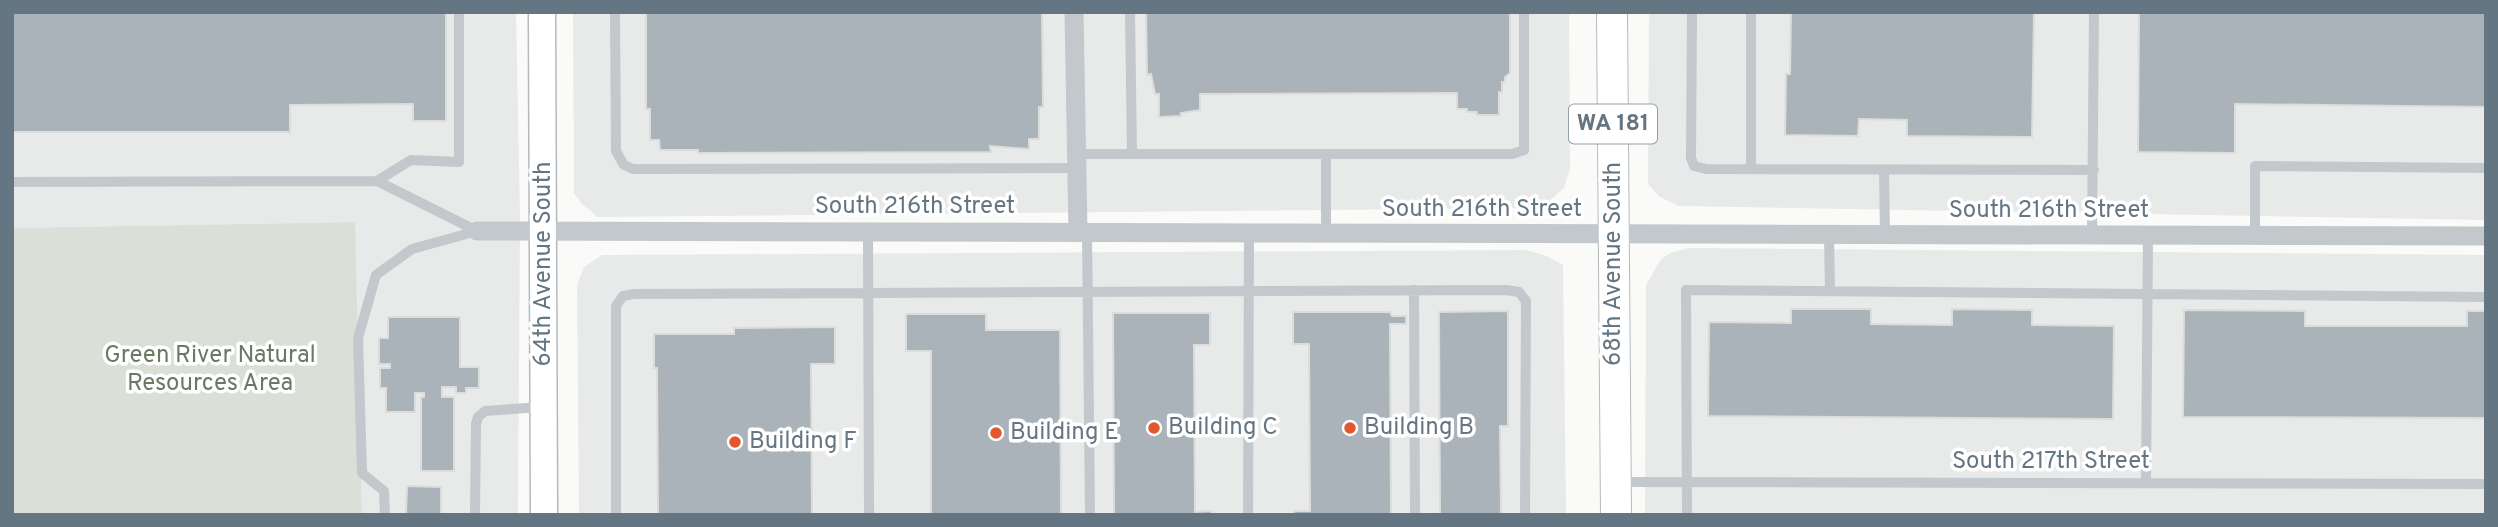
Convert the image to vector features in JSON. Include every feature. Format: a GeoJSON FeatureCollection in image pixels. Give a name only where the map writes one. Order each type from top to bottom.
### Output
{"type":"FeatureCollection","features":[{"type":"Feature","properties":{"kind":"main road","name":"68th Avenue South"},"geometry":{"type":"LineString","coordinates":[[1612,12],[1616,515]]}},
{"type":"Feature","properties":{"kind":"street","name":"64th Avenue South"},"geometry":{"type":"LineString","coordinates":[[542,12],[544,515]]}},
{"type":"Feature","properties":{"kind":"street"},"geometry":{"type":"LineString","coordinates":[[1074,12],[1077,161],[1082,232]]}},
{"type":"Feature","properties":{"kind":"street","name":"South 216th Street"},"geometry":{"type":"LineString","coordinates":[[477,231],[2486,236]]}},
{"type":"Feature","properties":{"kind":"lane"},"geometry":{"type":"LineString","coordinates":[[377,181],[411,160],[459,162],[460,12]]}},
{"type":"Feature","properties":{"kind":"lane"},"geometry":{"type":"LineString","coordinates":[[615,12],[616,151],[624,165],[633,169],[1077,161],[1132,154],[1512,154],[1524,150],[1524,12]]}},
{"type":"Feature","properties":{"kind":"lane"},"geometry":{"type":"LineString","coordinates":[[1130,12],[1132,154]]}},
{"type":"Feature","properties":{"kind":"lane"},"geometry":{"type":"LineString","coordinates":[[1692,12],[1691,158],[1694,166],[1706,169],[2094,170]]}},
{"type":"Feature","properties":{"kind":"lane"},"geometry":{"type":"LineString","coordinates":[[1751,12],[1751,169]]}},
{"type":"Feature","properties":{"kind":"lane"},"geometry":{"type":"LineString","coordinates":[[2092,236],[2094,12]]}},
{"type":"Feature","properties":{"kind":"lane"},"geometry":{"type":"LineString","coordinates":[[1326,154],[1326,233]]}},
{"type":"Feature","properties":{"kind":"lane"},"geometry":{"type":"LineString","coordinates":[[2255,236],[2255,166],[2486,168]]}},
{"type":"Feature","properties":{"kind":"lane"},"geometry":{"type":"LineString","coordinates":[[1884,170],[1885,235]]}},
{"type":"Feature","properties":{"kind":"lane"},"geometry":{"type":"LineString","coordinates":[[12,181],[377,181],[477,231]]}},
{"type":"Feature","properties":{"kind":"lane"},"geometry":{"type":"LineString","coordinates":[[385,515],[384,491],[362,473],[358,338],[376,275],[412,249],[477,231]]}},
{"type":"Feature","properties":{"kind":"lane"},"geometry":{"type":"LineString","coordinates":[[868,232],[869,515]]}},
{"type":"Feature","properties":{"kind":"lane"},"geometry":{"type":"LineString","coordinates":[[1082,232],[1087,291],[1090,515]]}},
{"type":"Feature","properties":{"kind":"lane"},"geometry":{"type":"LineString","coordinates":[[1248,515],[1249,233]]}},
{"type":"Feature","properties":{"kind":"lane"},"geometry":{"type":"LineString","coordinates":[[1829,235],[1830,291]]}},
{"type":"Feature","properties":{"kind":"lane"},"geometry":{"type":"LineString","coordinates":[[2147,483],[2148,236]]}},
{"type":"Feature","properties":{"kind":"lane"},"geometry":{"type":"LineString","coordinates":[[617,515],[617,306],[623,296],[1248,290],[1519,292],[1526,301],[1525,515]]}},
{"type":"Feature","properties":{"kind":"lane"},"geometry":{"type":"LineString","coordinates":[[1413,290],[1415,515]]}},
{"type":"Feature","properties":{"kind":"lane"},"geometry":{"type":"LineString","coordinates":[[1687,515],[1686,290],[2486,297]]}},
{"type":"Feature","properties":{"kind":"lane"},"geometry":{"type":"LineString","coordinates":[[474,515],[475,424],[478,417],[485,411],[545,406]]}},
{"type":"Feature","properties":{"kind":"lane","name":"South 217th Street"},"geometry":{"type":"LineString","coordinates":[[1616,482],[2486,484]]}},
{"type":"Feature","properties":{"kind":"shaded area"},"geometry":{"type":"Polygon","coordinates":[[[12,12],[516,12],[520,217],[518,515],[362,515],[354,222],[12,228],[12,12]]]}},
{"type":"Feature","properties":{"kind":"shaded area"},"geometry":{"type":"Polygon","coordinates":[[[573,12],[1569,12],[1570,169],[1564,188],[1547,203],[1533,208],[598,217],[581,203],[574,193],[573,12]]]}},
{"type":"Feature","properties":{"kind":"shaded area"},"geometry":{"type":"Polygon","coordinates":[[[1649,12],[2486,12],[2486,220],[1679,206],[1660,197],[1648,184],[1649,12]]]}},
{"type":"Feature","properties":{"kind":"shaded area"},"geometry":{"type":"Polygon","coordinates":[[[1689,248],[2486,255],[2486,515],[1645,515],[1646,285],[1661,259],[1670,253],[1689,248]]]}},
{"type":"Feature","properties":{"kind":"shaded area"},"geometry":{"type":"Polygon","coordinates":[[[1526,250],[1547,256],[1563,265],[1566,515],[579,515],[577,285],[584,267],[602,255],[1526,250]]]}},
{"type":"Feature","properties":{"kind":"green space","name":"Green River Natural Resources Area"},"geometry":{"type":"Polygon","coordinates":[[[355,222],[362,515],[12,515],[12,228],[355,222]]]}},
{"type":"Feature","properties":{"kind":"building"},"geometry":{"type":"Polygon","coordinates":[[[12,12],[446,12],[446,121],[413,121],[413,104],[290,105],[290,132],[12,132],[12,12]]]}},
{"type":"Feature","properties":{"kind":"building"},"geometry":{"type":"Polygon","coordinates":[[[646,12],[1042,12],[1043,107],[1039,107],[1039,139],[1029,139],[1029,149],[990,146],[991,152],[698,153],[698,150],[660,150],[659,140],[650,140],[650,109],[646,109],[646,12]]]}},
{"type":"Feature","properties":{"kind":"building"},"geometry":{"type":"Polygon","coordinates":[[[1146,12],[1510,12],[1510,73],[1505,77],[1505,82],[1502,82],[1502,92],[1499,92],[1499,115],[1477,115],[1477,112],[1467,112],[1467,109],[1457,109],[1457,93],[1200,94],[1200,110],[1181,113],[1181,116],[1159,117],[1159,94],[1155,94],[1151,74],[1147,75],[1146,12]]]}},
{"type":"Feature","properties":{"kind":"building"},"geometry":{"type":"Polygon","coordinates":[[[1782,12],[2034,12],[2032,137],[1907,136],[1907,120],[1859,119],[1858,136],[1785,135],[1791,13],[1782,12]]]}},
{"type":"Feature","properties":{"kind":"building"},"geometry":{"type":"Polygon","coordinates":[[[2139,12],[2486,12],[2486,107],[2235,104],[2235,153],[2138,152],[2139,12]]]}},
{"type":"Feature","properties":{"kind":"building"},"geometry":{"type":"Polygon","coordinates":[[[1791,309],[1871,309],[1871,324],[1952,325],[1952,309],[2032,310],[2032,325],[2114,326],[2113,419],[1708,416],[1709,322],[1791,323],[1791,309]]]}},
{"type":"Feature","properties":{"kind":"building"},"geometry":{"type":"Polygon","coordinates":[[[2184,310],[2305,311],[2305,326],[2467,326],[2467,311],[2486,311],[2486,418],[2183,417],[2184,310]]]}},
{"type":"Feature","properties":{"kind":"building"},"geometry":{"type":"Polygon","coordinates":[[[1508,311],[1508,426],[1500,426],[1501,515],[1440,515],[1439,312],[1508,311]]]}},
{"type":"Feature","properties":{"kind":"building","name":"Building B"},"geometry":{"type":"Polygon","coordinates":[[[1293,312],[1390,312],[1392,316],[1406,316],[1406,324],[1390,324],[1391,515],[1294,515],[1294,511],[1310,511],[1309,344],[1293,344],[1293,312]]]}},
{"type":"Feature","properties":{"kind":"building","name":"Building C"},"geometry":{"type":"Polygon","coordinates":[[[1113,313],[1210,313],[1210,345],[1194,345],[1195,512],[1211,511],[1211,515],[1114,515],[1113,313]]]}},
{"type":"Feature","properties":{"kind":"building","name":"Building E"},"geometry":{"type":"Polygon","coordinates":[[[906,314],[986,314],[986,330],[1060,330],[1061,515],[931,515],[931,351],[906,351],[906,314]]]}},
{"type":"Feature","properties":{"kind":"building"},"geometry":{"type":"Polygon","coordinates":[[[388,317],[460,317],[460,367],[479,367],[479,388],[466,388],[466,393],[456,393],[456,387],[442,387],[442,397],[454,397],[454,471],[421,471],[421,397],[424,397],[424,393],[415,393],[415,412],[386,412],[386,388],[380,388],[380,368],[390,368],[390,364],[379,364],[379,338],[388,338],[388,317]]]}},
{"type":"Feature","properties":{"kind":"building","name":"Building F"},"geometry":{"type":"Polygon","coordinates":[[[835,327],[835,364],[811,364],[812,515],[658,515],[657,368],[654,368],[654,334],[734,334],[734,328],[835,327]]]}},
{"type":"Feature","properties":{"kind":"building"},"geometry":{"type":"Polygon","coordinates":[[[407,486],[441,487],[441,515],[406,515],[407,486]]]}},
{"type":"Feature","properties":{"kind":"place","name":"Building C"},"geometry":{"type":"Point","coordinates":[1154,428]}},
{"type":"Feature","properties":{"kind":"place","name":"Building B"},"geometry":{"type":"Point","coordinates":[1350,428]}},
{"type":"Feature","properties":{"kind":"place","name":"Building E"},"geometry":{"type":"Point","coordinates":[996,433]}},
{"type":"Feature","properties":{"kind":"place","name":"Building F"},"geometry":{"type":"Point","coordinates":[735,442]}}]}
